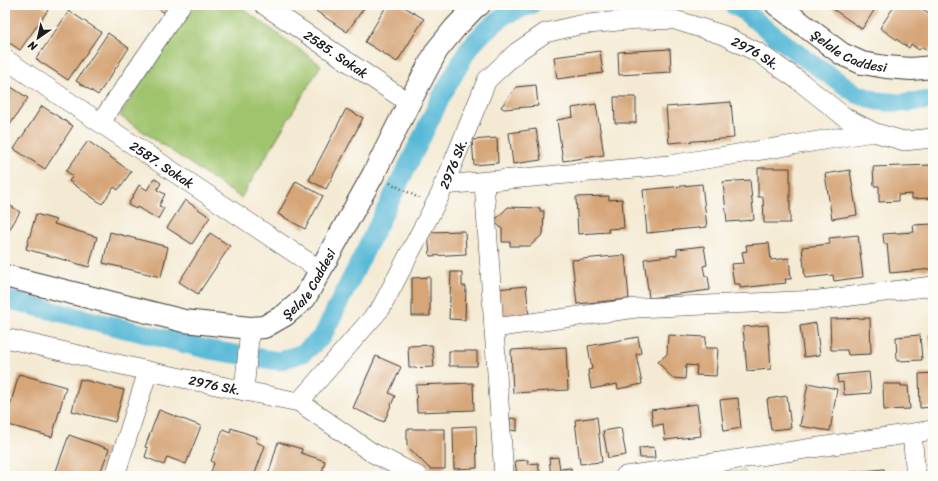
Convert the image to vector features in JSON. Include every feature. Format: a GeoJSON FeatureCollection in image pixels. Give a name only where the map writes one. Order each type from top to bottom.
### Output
{"type":"FeatureCollection","features":[{"type":"Feature","properties":{"kind":"street"},"geometry":{"type":"LineString","coordinates":[[102,122],[181,5]]}},
{"type":"Feature","properties":{"kind":"street","name":"2585. Sokak"},"geometry":{"type":"LineString","coordinates":[[264,5],[408,103]]}},
{"type":"Feature","properties":{"kind":"street","name":"Şelale Caddesi"},"geometry":{"type":"LineString","coordinates":[[5,276],[184,321],[250,328],[264,327],[285,315],[305,298],[372,175],[408,103],[437,50],[455,28],[475,7],[479,5]]}},
{"type":"Feature","properties":{"kind":"street","name":"Şelale Caddesi"},"geometry":{"type":"LineString","coordinates":[[777,5],[842,54],[862,63],[911,69],[933,67]]}},
{"type":"Feature","properties":{"kind":"street","name":"2976 Sk."},"geometry":{"type":"LineString","coordinates":[[5,338],[148,371],[244,384],[299,402],[381,308],[443,185],[487,80],[517,52],[545,33],[579,25],[638,19],[675,20],[723,35],[759,53],[798,80],[846,118],[872,132],[904,141],[933,138]]}},
{"type":"Feature","properties":{"kind":"street","name":"2587. Sokak"},"geometry":{"type":"LineString","coordinates":[[5,58],[320,270]]}},
{"type":"Feature","properties":{"kind":"street"},"geometry":{"type":"LineString","coordinates":[[443,185],[669,165],[872,132]]}},
{"type":"Feature","properties":{"kind":"street"},"geometry":{"type":"LineString","coordinates":[[484,182],[504,476]]}},
{"type":"Feature","properties":{"kind":"street"},"geometry":{"type":"LineString","coordinates":[[494,328],[636,308],[819,300],[933,286]]}},
{"type":"Feature","properties":{"kind":"street"},"geometry":{"type":"LineString","coordinates":[[244,384],[250,328]]}},
{"type":"Feature","properties":{"kind":"street"},"geometry":{"type":"LineString","coordinates":[[115,476],[148,371]]}},
{"type":"Feature","properties":{"kind":"street"},"geometry":{"type":"LineString","coordinates":[[299,402],[371,452],[418,476]]}},
{"type":"Feature","properties":{"kind":"street"},"geometry":{"type":"LineString","coordinates":[[625,476],[933,430]]}},
{"type":"Feature","properties":{"kind":"street"},"geometry":{"type":"LineString","coordinates":[[912,434],[916,476]]}},
{"type":"Feature","properties":{"kind":"path"},"geometry":{"type":"LineString","coordinates":[[386,181],[408,192]]}},
{"type":"Feature","properties":{"kind":"green space"},"geometry":{"type":"Polygon","coordinates":[[[191,5],[238,5],[321,65],[241,198],[120,116],[191,5]]]}},
{"type":"Feature","properties":{"kind":"green space"},"geometry":{"type":"Polygon","coordinates":[[[745,470],[746,476],[700,476],[745,470]]]}},
{"type":"Feature","properties":{"kind":"building"},"geometry":{"type":"Polygon","coordinates":[[[5,5],[41,5],[48,10],[20,50],[5,40],[5,5]]]}},
{"type":"Feature","properties":{"kind":"building"},"geometry":{"type":"Polygon","coordinates":[[[152,5],[177,5],[170,16],[152,5]]]}},
{"type":"Feature","properties":{"kind":"building"},"geometry":{"type":"Polygon","coordinates":[[[320,5],[366,5],[347,32],[316,11],[320,5]]]}},
{"type":"Feature","properties":{"kind":"building"},"geometry":{"type":"Polygon","coordinates":[[[387,5],[401,5],[424,19],[397,62],[365,42],[387,5]]]}},
{"type":"Feature","properties":{"kind":"building"},"geometry":{"type":"Polygon","coordinates":[[[827,5],[870,5],[875,9],[862,29],[827,5]]]}},
{"type":"Feature","properties":{"kind":"building"},"geometry":{"type":"Polygon","coordinates":[[[895,5],[917,5],[933,16],[933,45],[929,51],[922,47],[919,50],[911,44],[909,48],[880,28],[895,5]]]}},
{"type":"Feature","properties":{"kind":"building"},"geometry":{"type":"Polygon","coordinates":[[[69,11],[101,32],[68,80],[36,59],[69,11]]]}},
{"type":"Feature","properties":{"kind":"building"},"geometry":{"type":"Polygon","coordinates":[[[108,33],[129,48],[98,95],[76,81],[108,33]]]}},
{"type":"Feature","properties":{"kind":"building"},"geometry":{"type":"Polygon","coordinates":[[[670,49],[671,72],[619,75],[618,52],[670,49]]]}},
{"type":"Feature","properties":{"kind":"building"},"geometry":{"type":"Polygon","coordinates":[[[600,51],[603,73],[557,79],[554,57],[600,51]]]}},
{"type":"Feature","properties":{"kind":"building"},"geometry":{"type":"Polygon","coordinates":[[[5,83],[28,98],[5,132],[5,83]]]}},
{"type":"Feature","properties":{"kind":"building"},"geometry":{"type":"Polygon","coordinates":[[[536,85],[538,106],[504,109],[501,107],[516,87],[536,85]]]}},
{"type":"Feature","properties":{"kind":"building"},"geometry":{"type":"Polygon","coordinates":[[[614,97],[636,97],[636,123],[615,123],[614,97]]]}},
{"type":"Feature","properties":{"kind":"building"},"geometry":{"type":"Polygon","coordinates":[[[731,102],[734,138],[669,143],[666,107],[731,102]]]}},
{"type":"Feature","properties":{"kind":"building"},"geometry":{"type":"Polygon","coordinates":[[[596,104],[604,155],[563,161],[557,120],[573,117],[572,108],[596,104]]]}},
{"type":"Feature","properties":{"kind":"building"},"geometry":{"type":"Polygon","coordinates":[[[42,106],[73,126],[45,169],[14,149],[42,106]]]}},
{"type":"Feature","properties":{"kind":"building"},"geometry":{"type":"Polygon","coordinates":[[[346,109],[363,118],[326,189],[309,180],[346,109]]]}},
{"type":"Feature","properties":{"kind":"building"},"geometry":{"type":"Polygon","coordinates":[[[536,129],[541,160],[513,164],[509,133],[536,129]]]}},
{"type":"Feature","properties":{"kind":"building"},"geometry":{"type":"Polygon","coordinates":[[[497,138],[498,163],[474,165],[472,140],[497,138]]]}},
{"type":"Feature","properties":{"kind":"building"},"geometry":{"type":"Polygon","coordinates":[[[88,141],[131,172],[118,190],[114,187],[102,204],[69,181],[73,176],[66,171],[88,141]]]}},
{"type":"Feature","properties":{"kind":"building"},"geometry":{"type":"Polygon","coordinates":[[[933,165],[932,198],[912,199],[912,194],[898,195],[898,201],[879,202],[879,186],[874,186],[873,167],[933,165]]]}},
{"type":"Feature","properties":{"kind":"building"},"geometry":{"type":"Polygon","coordinates":[[[758,168],[790,168],[790,223],[764,223],[763,197],[758,197],[758,168]]]}},
{"type":"Feature","properties":{"kind":"building"},"geometry":{"type":"Polygon","coordinates":[[[850,170],[857,215],[832,219],[825,174],[850,170]]]}},
{"type":"Feature","properties":{"kind":"building"},"geometry":{"type":"Polygon","coordinates":[[[154,178],[161,183],[157,190],[165,194],[159,206],[164,208],[158,219],[137,207],[136,209],[128,205],[139,185],[147,190],[154,178]]]}},
{"type":"Feature","properties":{"kind":"building"},"geometry":{"type":"Polygon","coordinates":[[[750,180],[754,220],[727,222],[723,182],[750,180]]]}},
{"type":"Feature","properties":{"kind":"building"},"geometry":{"type":"Polygon","coordinates":[[[296,181],[323,196],[305,229],[278,214],[296,181]]]}},
{"type":"Feature","properties":{"kind":"building"},"geometry":{"type":"Polygon","coordinates":[[[702,184],[707,227],[647,233],[643,190],[702,184]]]}},
{"type":"Feature","properties":{"kind":"building"},"geometry":{"type":"Polygon","coordinates":[[[609,196],[609,200],[622,199],[624,228],[608,229],[609,232],[578,234],[576,197],[609,196]]]}},
{"type":"Feature","properties":{"kind":"building"},"geometry":{"type":"Polygon","coordinates":[[[185,200],[210,217],[192,244],[167,228],[185,200]]]}},
{"type":"Feature","properties":{"kind":"building"},"geometry":{"type":"Polygon","coordinates":[[[5,202],[20,212],[5,237],[5,202]]]}},
{"type":"Feature","properties":{"kind":"building"},"geometry":{"type":"Polygon","coordinates":[[[508,207],[540,208],[540,211],[544,211],[543,234],[530,246],[510,246],[510,242],[502,242],[502,229],[494,221],[508,207]]]}},
{"type":"Feature","properties":{"kind":"building"},"geometry":{"type":"Polygon","coordinates":[[[36,214],[56,220],[54,224],[97,237],[89,267],[26,249],[36,214]]]}},
{"type":"Feature","properties":{"kind":"building"},"geometry":{"type":"Polygon","coordinates":[[[933,224],[933,269],[890,273],[887,244],[884,244],[883,234],[914,232],[913,225],[933,224]]]}},
{"type":"Feature","properties":{"kind":"building"},"geometry":{"type":"Polygon","coordinates":[[[465,231],[466,254],[430,256],[428,232],[465,231]]]}},
{"type":"Feature","properties":{"kind":"building"},"geometry":{"type":"Polygon","coordinates":[[[110,232],[168,247],[161,277],[103,263],[110,232]]]}},
{"type":"Feature","properties":{"kind":"building"},"geometry":{"type":"Polygon","coordinates":[[[210,233],[230,246],[198,294],[179,282],[210,233]]]}},
{"type":"Feature","properties":{"kind":"building"},"geometry":{"type":"Polygon","coordinates":[[[858,235],[863,277],[834,281],[833,275],[805,278],[802,247],[830,244],[829,238],[858,235]]]}},
{"type":"Feature","properties":{"kind":"building"},"geometry":{"type":"Polygon","coordinates":[[[769,243],[771,260],[789,258],[791,279],[785,279],[786,283],[740,288],[740,284],[734,284],[731,264],[744,263],[742,252],[747,251],[746,245],[769,243]]]}},
{"type":"Feature","properties":{"kind":"building"},"geometry":{"type":"Polygon","coordinates":[[[704,246],[707,265],[703,266],[705,276],[708,276],[710,290],[649,298],[644,259],[677,255],[677,249],[704,246]]]}},
{"type":"Feature","properties":{"kind":"building"},"geometry":{"type":"Polygon","coordinates":[[[625,255],[629,299],[577,304],[572,260],[625,255]]]}},
{"type":"Feature","properties":{"kind":"building"},"geometry":{"type":"Polygon","coordinates":[[[451,272],[462,272],[462,286],[466,286],[465,320],[449,319],[451,272]]]}},
{"type":"Feature","properties":{"kind":"building"},"geometry":{"type":"Polygon","coordinates":[[[430,277],[430,316],[412,316],[412,278],[430,277]]]}},
{"type":"Feature","properties":{"kind":"building"},"geometry":{"type":"Polygon","coordinates":[[[526,286],[529,316],[500,319],[497,289],[526,286]]]}},
{"type":"Feature","properties":{"kind":"building"},"geometry":{"type":"Polygon","coordinates":[[[870,318],[871,354],[848,355],[847,350],[831,350],[830,319],[870,318]]]}},
{"type":"Feature","properties":{"kind":"building"},"geometry":{"type":"Polygon","coordinates":[[[816,323],[820,355],[804,357],[800,326],[816,323]]]}},
{"type":"Feature","properties":{"kind":"building"},"geometry":{"type":"Polygon","coordinates":[[[768,325],[771,369],[747,371],[743,327],[768,325]]]}},
{"type":"Feature","properties":{"kind":"building"},"geometry":{"type":"Polygon","coordinates":[[[933,334],[933,359],[932,359],[929,335],[933,334]]]}},
{"type":"Feature","properties":{"kind":"building"},"geometry":{"type":"Polygon","coordinates":[[[668,335],[706,337],[705,348],[718,348],[716,376],[696,375],[697,366],[686,365],[685,379],[672,378],[658,362],[667,354],[668,335]]]}},
{"type":"Feature","properties":{"kind":"building"},"geometry":{"type":"Polygon","coordinates":[[[920,335],[922,360],[897,361],[896,337],[920,335]]]}},
{"type":"Feature","properties":{"kind":"building"},"geometry":{"type":"Polygon","coordinates":[[[638,337],[641,353],[636,354],[642,384],[618,389],[617,384],[591,389],[588,370],[592,369],[588,346],[638,337]]]}},
{"type":"Feature","properties":{"kind":"building"},"geometry":{"type":"Polygon","coordinates":[[[432,345],[434,367],[409,368],[408,346],[432,345]]]}},
{"type":"Feature","properties":{"kind":"building"},"geometry":{"type":"Polygon","coordinates":[[[566,347],[568,390],[513,393],[511,350],[566,347]]]}},
{"type":"Feature","properties":{"kind":"building"},"geometry":{"type":"Polygon","coordinates":[[[449,351],[477,351],[477,366],[449,366],[449,351]]]}},
{"type":"Feature","properties":{"kind":"building"},"geometry":{"type":"Polygon","coordinates":[[[376,356],[401,367],[389,393],[395,396],[384,422],[353,408],[376,356]]]}},
{"type":"Feature","properties":{"kind":"building"},"geometry":{"type":"Polygon","coordinates":[[[869,372],[871,393],[844,395],[843,382],[838,383],[837,375],[869,372]]]}},
{"type":"Feature","properties":{"kind":"building"},"geometry":{"type":"Polygon","coordinates":[[[933,373],[933,407],[920,408],[919,374],[933,373]]]}},
{"type":"Feature","properties":{"kind":"building"},"geometry":{"type":"Polygon","coordinates":[[[19,374],[66,387],[52,437],[5,424],[19,374]]]}},
{"type":"Feature","properties":{"kind":"building"},"geometry":{"type":"Polygon","coordinates":[[[80,379],[124,390],[115,422],[72,411],[80,379]]]}},
{"type":"Feature","properties":{"kind":"building"},"geometry":{"type":"Polygon","coordinates":[[[473,383],[474,410],[417,412],[416,385],[473,383]]]}},
{"type":"Feature","properties":{"kind":"building"},"geometry":{"type":"Polygon","coordinates":[[[808,383],[837,389],[830,431],[800,426],[808,383]]]}},
{"type":"Feature","properties":{"kind":"building"},"geometry":{"type":"Polygon","coordinates":[[[883,384],[901,384],[901,386],[908,386],[910,409],[884,410],[883,384]]]}},
{"type":"Feature","properties":{"kind":"building"},"geometry":{"type":"Polygon","coordinates":[[[787,396],[791,428],[771,430],[767,399],[787,396]]]}},
{"type":"Feature","properties":{"kind":"building"},"geometry":{"type":"Polygon","coordinates":[[[738,398],[741,428],[724,431],[720,400],[738,398]]]}},
{"type":"Feature","properties":{"kind":"building"},"geometry":{"type":"Polygon","coordinates":[[[697,404],[701,436],[665,440],[663,424],[653,426],[651,410],[697,404]]]}},
{"type":"Feature","properties":{"kind":"building"},"geometry":{"type":"Polygon","coordinates":[[[159,410],[201,426],[186,464],[167,457],[164,465],[145,457],[148,448],[145,447],[159,410]]]}},
{"type":"Feature","properties":{"kind":"building"},"geometry":{"type":"Polygon","coordinates":[[[597,417],[602,462],[580,464],[575,420],[597,417]]]}},
{"type":"Feature","properties":{"kind":"building"},"geometry":{"type":"Polygon","coordinates":[[[510,418],[517,419],[517,431],[510,430],[510,418]]]}},
{"type":"Feature","properties":{"kind":"building"},"geometry":{"type":"Polygon","coordinates":[[[476,426],[477,468],[454,469],[453,427],[476,426]]]}},
{"type":"Feature","properties":{"kind":"building"},"geometry":{"type":"Polygon","coordinates":[[[231,428],[257,437],[256,442],[265,446],[254,476],[210,475],[214,463],[211,461],[223,429],[230,432],[231,428]]]}},
{"type":"Feature","properties":{"kind":"building"},"geometry":{"type":"Polygon","coordinates":[[[621,428],[626,455],[608,458],[603,431],[621,428]]]}},
{"type":"Feature","properties":{"kind":"building"},"geometry":{"type":"Polygon","coordinates":[[[407,429],[445,429],[445,469],[430,469],[407,446],[407,429]]]}},
{"type":"Feature","properties":{"kind":"building"},"geometry":{"type":"Polygon","coordinates":[[[69,435],[109,449],[99,476],[70,476],[56,471],[69,435]]]}},
{"type":"Feature","properties":{"kind":"building"},"geometry":{"type":"Polygon","coordinates":[[[278,442],[302,449],[301,453],[325,461],[321,476],[268,476],[278,442]]]}},
{"type":"Feature","properties":{"kind":"building"},"geometry":{"type":"Polygon","coordinates":[[[654,447],[655,458],[640,458],[639,448],[654,447]]]}},
{"type":"Feature","properties":{"kind":"building"},"geometry":{"type":"Polygon","coordinates":[[[558,457],[560,469],[571,468],[572,476],[551,476],[549,458],[558,457]]]}},
{"type":"Feature","properties":{"kind":"building"},"geometry":{"type":"Polygon","coordinates":[[[528,460],[528,464],[538,463],[540,476],[517,476],[515,461],[528,460]]]}},
{"type":"Feature","properties":{"kind":"building"},"geometry":{"type":"Polygon","coordinates":[[[884,469],[885,476],[842,476],[842,473],[884,469]]]}},
{"type":"Feature","properties":{"kind":"building"},"geometry":{"type":"Polygon","coordinates":[[[820,474],[820,476],[807,476],[807,475],[820,474]]]}},
{"type":"Feature","properties":{"kind":"waterway"},"geometry":{"type":"LineString","coordinates":[[5,299],[210,350],[279,361],[303,353],[322,337],[441,97],[469,48],[485,31],[505,15],[531,5]]}},
{"type":"Feature","properties":{"kind":"waterway"},"geometry":{"type":"LineString","coordinates":[[733,5],[742,10],[800,55],[857,94],[877,101],[899,103],[933,100]]}}]}
